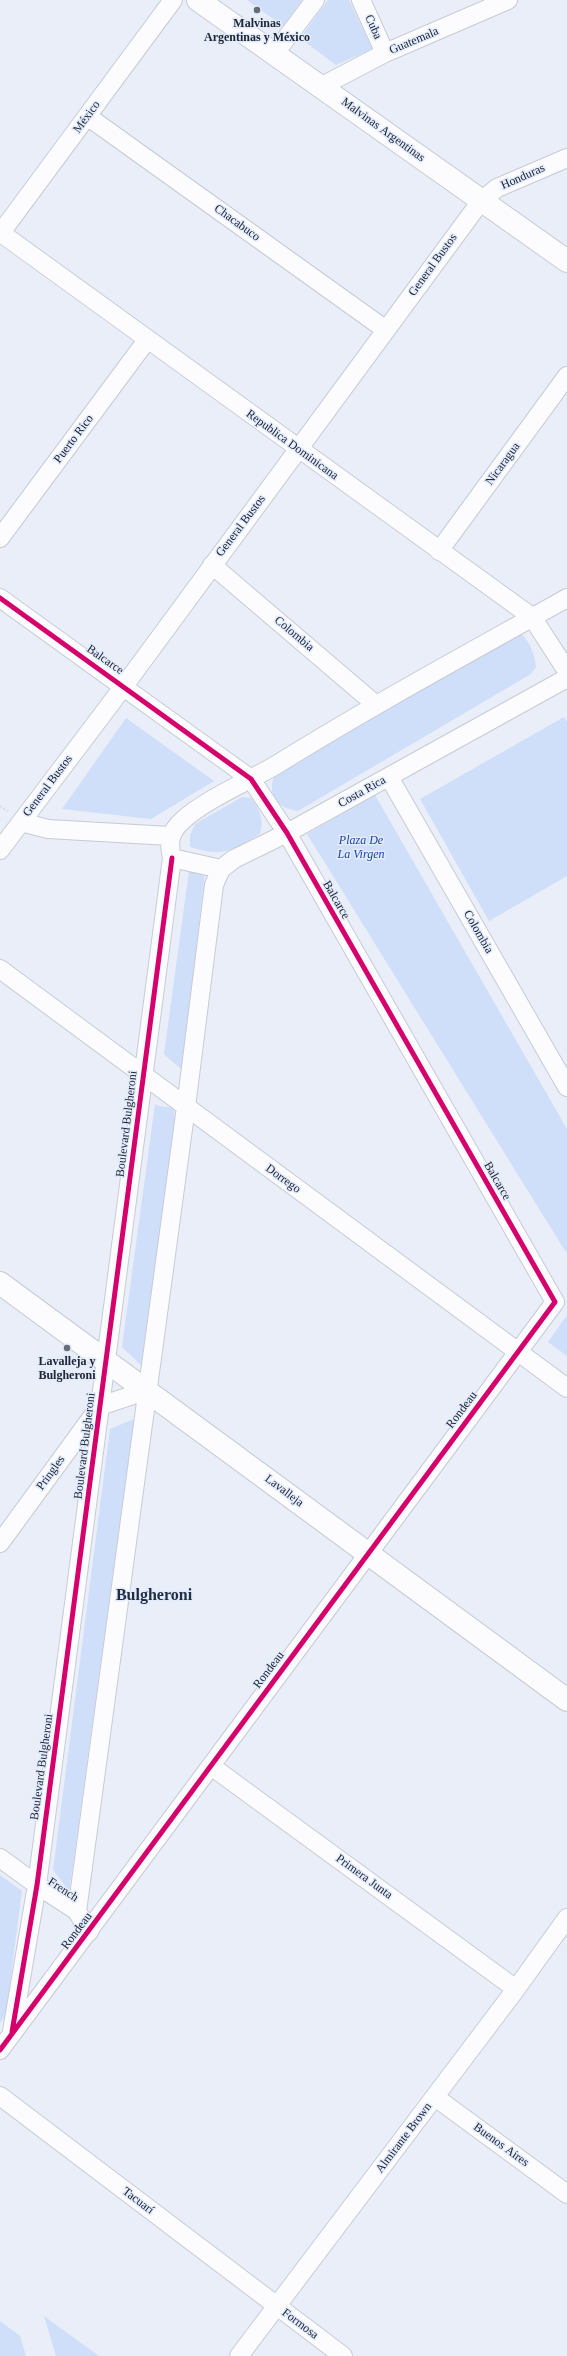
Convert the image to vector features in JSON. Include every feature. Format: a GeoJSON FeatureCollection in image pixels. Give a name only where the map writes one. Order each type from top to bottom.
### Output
{"type":"FeatureCollection","features":[{"type":"Feature","properties":{"kind":"street","name":"México"},"geometry":{"type":"LineString","coordinates":[[1,234],[173,0]]}},
{"type":"Feature","properties":{"kind":"street","name":"Malvinas Argentinas"},"geometry":{"type":"LineString","coordinates":[[198,0],[322,86],[567,261]]}},
{"type":"Feature","properties":{"kind":"street"},"geometry":{"type":"LineString","coordinates":[[275,53],[315,0]]}},
{"type":"Feature","properties":{"kind":"street","name":"Cuba"},"geometry":{"type":"LineString","coordinates":[[361,0],[385,53]]}},
{"type":"Feature","properties":{"kind":"street","name":"Guatemala"},"geometry":{"type":"LineString","coordinates":[[322,86],[385,53],[508,0]]}},
{"type":"Feature","properties":{"kind":"street","name":"Chacabuco"},"geometry":{"type":"LineString","coordinates":[[87,116],[386,330]]}},
{"type":"Feature","properties":{"kind":"street","name":"Honduras"},"geometry":{"type":"LineString","coordinates":[[481,201],[497,188],[567,158]]}},
{"type":"Feature","properties":{"kind":"street","name":"General Bustos"},"geometry":{"type":"LineString","coordinates":[[0,850],[124,686],[481,201]]}},
{"type":"Feature","properties":{"kind":"street","name":"Republica Dominicana"},"geometry":{"type":"LineString","coordinates":[[1,234],[532,617],[567,671]]}},
{"type":"Feature","properties":{"kind":"street","name":"Puerto Rico"},"geometry":{"type":"LineString","coordinates":[[0,538],[147,340]]}},
{"type":"Feature","properties":{"kind":"street","name":"Nicaragua"},"geometry":{"type":"LineString","coordinates":[[439,551],[567,376]]}},
{"type":"Feature","properties":{"kind":"street","name":"Colombia"},"geometry":{"type":"LineString","coordinates":[[212,565],[375,704]]}},
{"type":"Feature","properties":{"kind":"street","name":"Balcarce"},"geometry":{"type":"LineString","coordinates":[[0,598],[251,779],[287,833],[555,1302]]}},
{"type":"Feature","properties":{"kind":"street"},"geometry":{"type":"LineString","coordinates":[[89,1932],[77,1911],[186,1107],[214,884],[221,869],[172,858],[169,847],[170,836],[193,812],[251,779],[375,704],[567,598]]}},
{"type":"Feature","properties":{"kind":"street","name":"Costa Rica"},"geometry":{"type":"LineString","coordinates":[[221,869],[234,859],[287,833],[567,678]]}},
{"type":"Feature","properties":{"kind":"street","name":"Colombia"},"geometry":{"type":"LineString","coordinates":[[389,777],[567,1087]]}},
{"type":"Feature","properties":{"kind":"street"},"geometry":{"type":"LineString","coordinates":[[21,822],[48,829],[170,836]]}},
{"type":"Feature","properties":{"kind":"street","name":"Boulevard Bulgheroni"},"geometry":{"type":"LineString","coordinates":[[12,2035],[37,1885],[172,858]]}},
{"type":"Feature","properties":{"kind":"street","name":"Dorrego"},"geometry":{"type":"LineString","coordinates":[[0,969],[567,1388]]}},
{"type":"Feature","properties":{"kind":"street","name":"Lavalleja"},"geometry":{"type":"LineString","coordinates":[[0,1282],[567,1700]]}},
{"type":"Feature","properties":{"kind":"street","name":"Rondeau"},"geometry":{"type":"LineString","coordinates":[[0,2050],[555,1302]]}},
{"type":"Feature","properties":{"kind":"street"},"geometry":{"type":"LineString","coordinates":[[100,1406],[148,1390]]}},
{"type":"Feature","properties":{"kind":"street","name":"Pringles"},"geometry":{"type":"LineString","coordinates":[[0,1543],[100,1406]]}},
{"type":"Feature","properties":{"kind":"street","name":"Primera Junta"},"geometry":{"type":"LineString","coordinates":[[211,1766],[516,1989]]}},
{"type":"Feature","properties":{"kind":"street","name":"French"},"geometry":{"type":"LineString","coordinates":[[0,1858],[37,1885],[77,1911]]}},
{"type":"Feature","properties":{"kind":"street","name":"Almirante Brown"},"geometry":{"type":"LineString","coordinates":[[239,2356],[516,1989],[567,1918]]}},
{"type":"Feature","properties":{"kind":"street","name":"Tacuarí"},"geometry":{"type":"LineString","coordinates":[[0,2096],[276,2307]]}},
{"type":"Feature","properties":{"kind":"street","name":"Buenos Aires"},"geometry":{"type":"LineString","coordinates":[[435,2097],[567,2194]]}},
{"type":"Feature","properties":{"kind":"street","name":"Formosa"},"geometry":{"type":"LineString","coordinates":[[276,2307],[343,2356]]}},
{"type":"Feature","properties":{"kind":"green space"},"geometry":{"type":"Polygon","coordinates":[[[247,0],[302,0],[283,26],[247,0]]]}},
{"type":"Feature","properties":{"kind":"green space"},"geometry":{"type":"Polygon","coordinates":[[[328,0],[349,0],[372,49],[336,65],[300,38],[328,0]]]}},
{"type":"Feature","properties":{"kind":"green space"},"geometry":{"type":"Polygon","coordinates":[[[517,629],[528,642],[534,656],[536,667],[531,674],[298,811],[284,806],[275,799],[272,788],[275,773],[517,629]]]}},
{"type":"Feature","properties":{"kind":"green space"},"geometry":{"type":"Polygon","coordinates":[[[564,717],[567,722],[567,876],[489,921],[420,799],[564,717]]]}},
{"type":"Feature","properties":{"kind":"green space"},"geometry":{"type":"Polygon","coordinates":[[[126,718],[214,781],[151,819],[62,809],[126,718]]]}},
{"type":"Feature","properties":{"kind":"green space","name":"Plaza De La Virgen"},"geometry":{"type":"Polygon","coordinates":[[[375,795],[567,1129],[567,1254],[307,834],[375,795]]]}},
{"type":"Feature","properties":{"kind":"green space"},"geometry":{"type":"Polygon","coordinates":[[[242,797],[251,798],[259,810],[262,824],[260,834],[227,851],[212,852],[190,847],[190,835],[195,824],[242,797]]]}},
{"type":"Feature","properties":{"kind":"green space"},"geometry":{"type":"Polygon","coordinates":[[[189,871],[205,872],[182,1070],[164,1054],[189,871]]]}},
{"type":"Feature","properties":{"kind":"green space"},"geometry":{"type":"Polygon","coordinates":[[[155,1104],[175,1108],[174,1116],[176,1118],[141,1365],[122,1347],[155,1104]]]}},
{"type":"Feature","properties":{"kind":"green space"},"geometry":{"type":"Polygon","coordinates":[[[567,1315],[567,1356],[548,1342],[567,1315]]]}},
{"type":"Feature","properties":{"kind":"green space"},"geometry":{"type":"Polygon","coordinates":[[[134,1419],[69,1891],[53,1870],[110,1429],[134,1419]]]}},
{"type":"Feature","properties":{"kind":"green space"},"geometry":{"type":"Polygon","coordinates":[[[0,1875],[22,1891],[6,2014],[0,2023],[0,1875]]]}},
{"type":"Feature","properties":{"kind":"green space"},"geometry":{"type":"Polygon","coordinates":[[[44,2316],[99,2356],[56,2356],[44,2316]]]}},
{"type":"Feature","properties":{"kind":"green space"},"geometry":{"type":"Polygon","coordinates":[[[0,2321],[20,2336],[26,2356],[0,2356],[0,2321]]]}},
{"type":"Feature","properties":{"kind":"cycle path"},"geometry":{"type":"LineString","coordinates":[[0,598],[251,779],[287,833],[555,1302],[0,2050]]}},
{"type":"Feature","properties":{"kind":"cycle path"},"geometry":{"type":"LineString","coordinates":[[12,2032],[37,1885],[172,858]]}},
{"type":"Feature","properties":{"kind":"place","name":"Malvinas Argentinas y México"},"geometry":{"type":"Point","coordinates":[257,10]}},
{"type":"Feature","properties":{"kind":"place","name":"Lavalleja y Bulgheroni"},"geometry":{"type":"Point","coordinates":[67,1348]}},
{"type":"Feature","properties":{"kind":"district","name":"Bulgheroni"},"geometry":{"type":"Point","coordinates":[154,1596]}}]}
